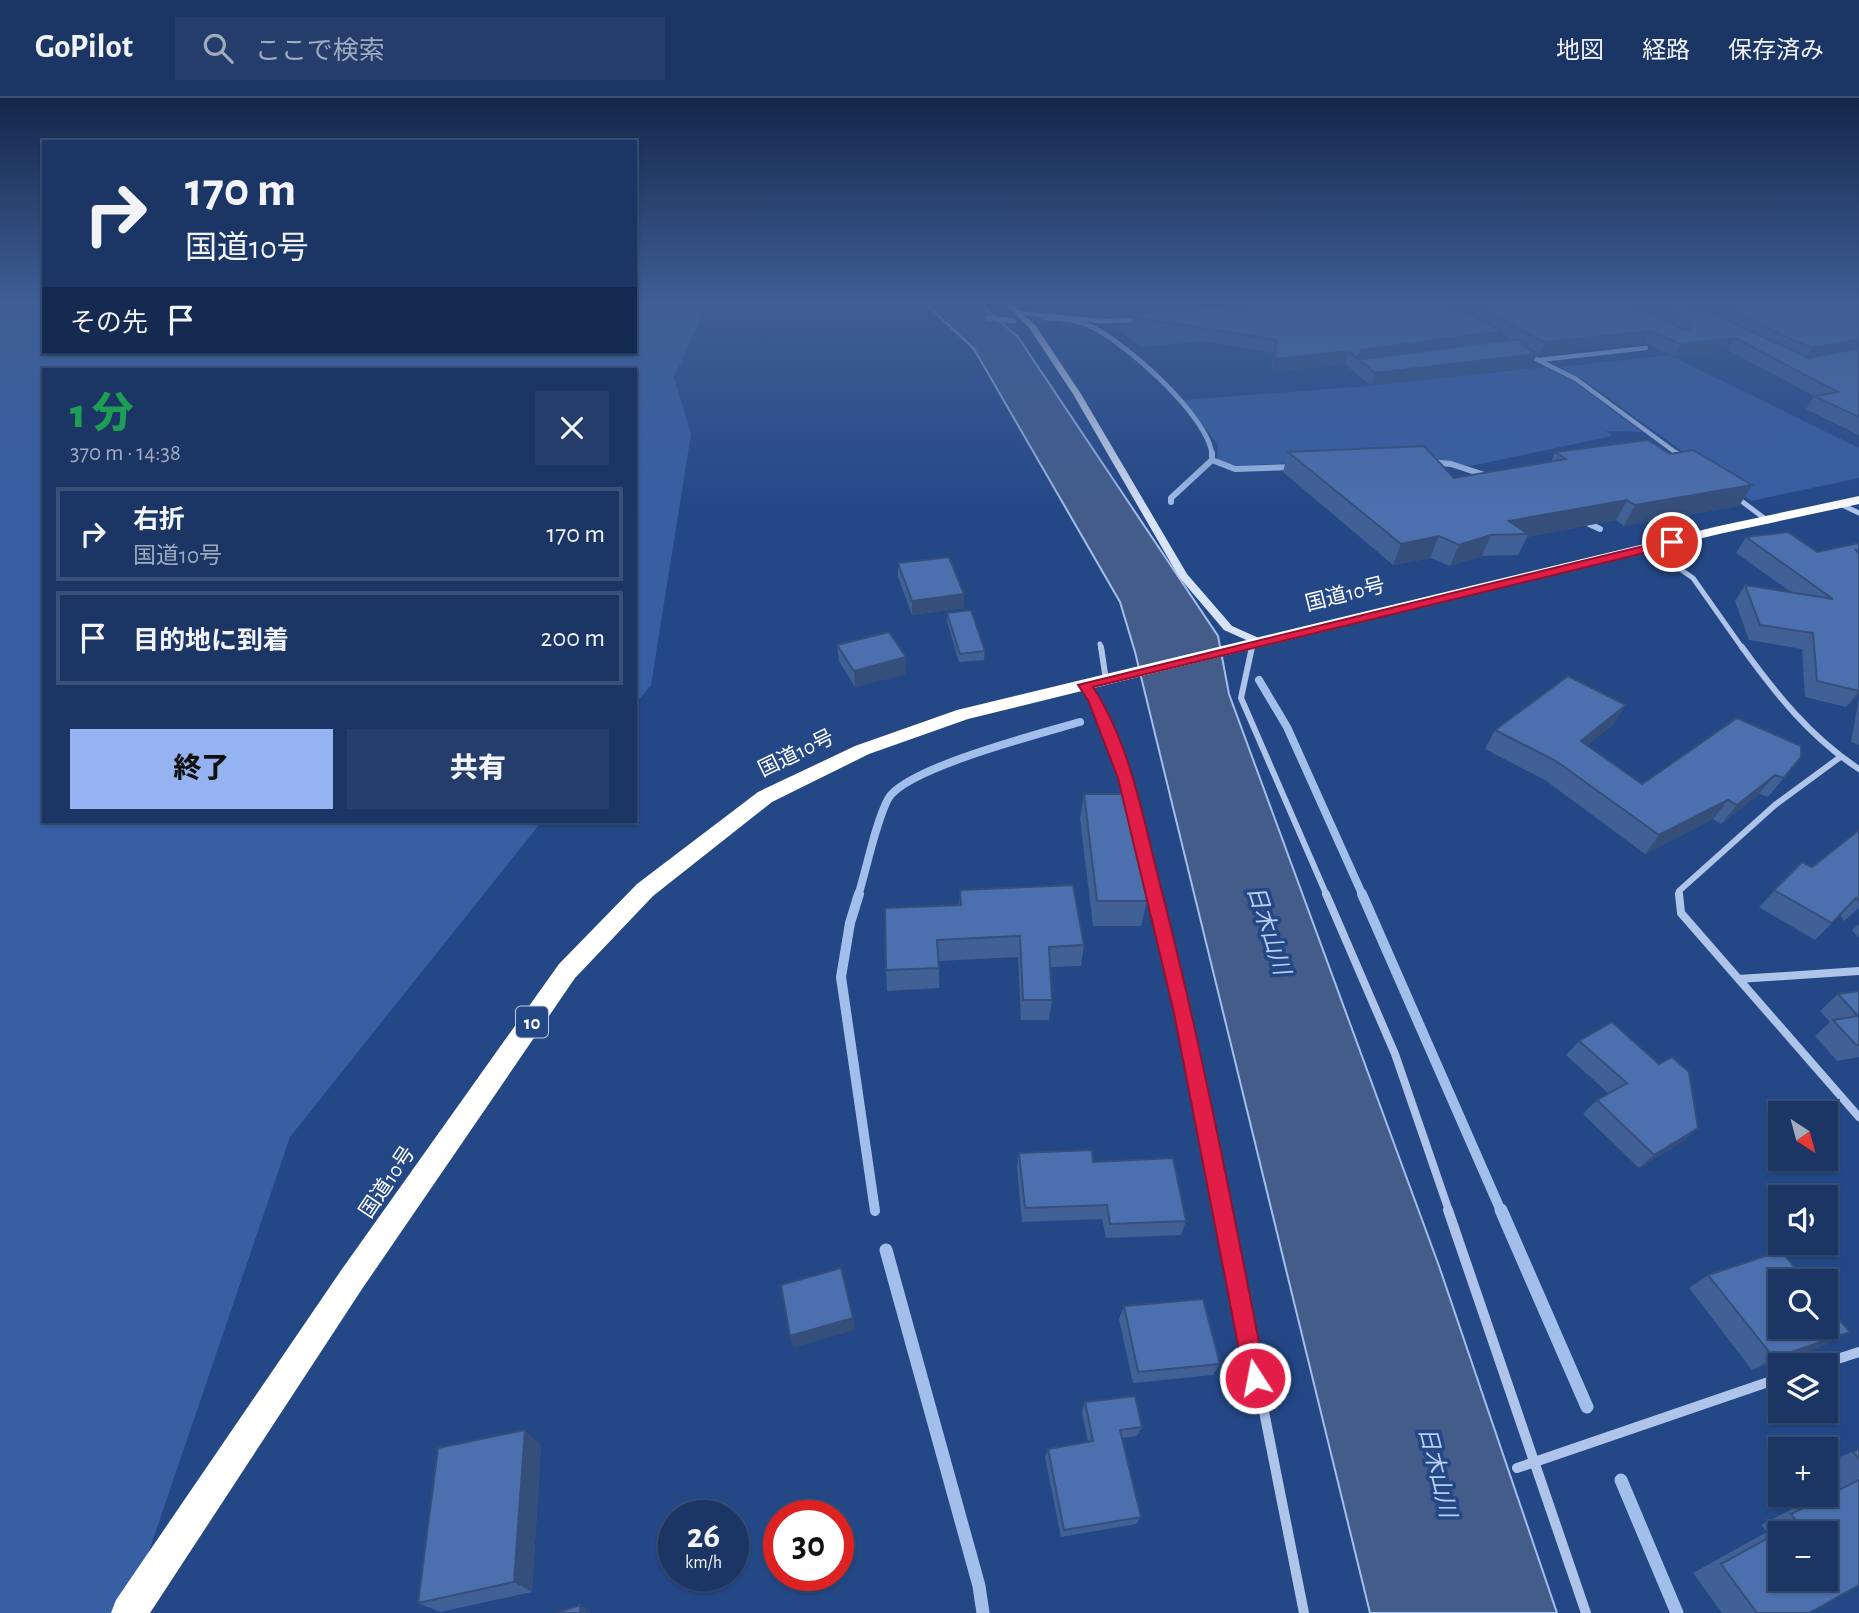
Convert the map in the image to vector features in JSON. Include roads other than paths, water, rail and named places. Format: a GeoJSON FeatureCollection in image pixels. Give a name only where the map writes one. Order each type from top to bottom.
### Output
{"type":"FeatureCollection","features":[{"type":"Feature","properties":{"kind":"highway","name":"国道10号"},"geometry":{"type":"LineString","coordinates":[[129,1613],[352,1279],[567,971],[645,890],[765,797],[862,750],[964,714],[1859,499]]}},
{"type":"Feature","properties":{"kind":"street"},"geometry":{"type":"LineString","coordinates":[[1063,374],[1183,575],[1228,628],[1249,644],[1250,652],[1241,698],[1395,1054],[1533,1465],[1586,1613]]}},
{"type":"Feature","properties":{"kind":"street"},"geometry":{"type":"LineString","coordinates":[[1564,374],[1585,385],[1691,464]]}},
{"type":"Feature","properties":{"kind":"street"},"geometry":{"type":"LineString","coordinates":[[1732,494],[1768,521]]}},
{"type":"Feature","properties":{"kind":"street"},"geometry":{"type":"LineString","coordinates":[[1840,504],[1859,513]]}},
{"type":"Feature","properties":{"kind":"street"},"geometry":{"type":"LineString","coordinates":[[1649,548],[1667,558],[1703,589],[1715,612],[1787,704],[1839,758],[1859,769]]}},
{"type":"Feature","properties":{"kind":"street"},"geometry":{"type":"LineString","coordinates":[[1100,644],[1095,700],[1125,778],[1184,1013],[1270,1456],[1304,1613]]}},
{"type":"Feature","properties":{"kind":"street"},"geometry":{"type":"LineString","coordinates":[[1839,758],[1775,805],[1679,891],[1681,912],[1859,1117]]}},
{"type":"Feature","properties":{"kind":"street"},"geometry":{"type":"LineString","coordinates":[[1739,979],[1859,971]]}},
{"type":"Feature","properties":{"kind":"street"},"geometry":{"type":"LineString","coordinates":[[1838,1359],[1859,1352]]}},
{"type":"Feature","properties":{"kind":"street"},"geometry":{"type":"LineString","coordinates":[[1517,1468],[1533,1465],[1768,1382]]}},
{"type":"Feature","properties":{"kind":"water","name":"日木山川"},"geometry":{"type":"Polygon","coordinates":[[[988,374],[1043,374],[1218,636],[1229,694],[1439,1266],[1557,1613],[1370,1613],[1135,652],[1120,602],[988,374]]]}},
{"type":"Feature","properties":{"kind":"waterway"},"geometry":{"type":"LineString","coordinates":[[1154,374],[1196,420],[1207,439],[1212,455]]}},
{"type":"Feature","properties":{"kind":"waterway"},"geometry":{"type":"LineString","coordinates":[[1212,455],[1212,460]]}},
{"type":"Feature","properties":{"kind":"waterway"},"geometry":{"type":"LineString","coordinates":[[1171,502],[1171,498],[1212,460]]}},
{"type":"Feature","properties":{"kind":"waterway"},"geometry":{"type":"LineString","coordinates":[[1212,460],[1235,469],[1294,467]]}},
{"type":"Feature","properties":{"kind":"waterway"},"geometry":{"type":"LineString","coordinates":[[1430,462],[1451,464],[1491,477]]}},
{"type":"Feature","properties":{"kind":"waterway"},"geometry":{"type":"LineString","coordinates":[[1583,521],[1600,529]]}},
{"type":"Feature","properties":{"kind":"waterway"},"geometry":{"type":"LineString","coordinates":[[1259,680],[1287,727],[1363,896]]}},
{"type":"Feature","properties":{"kind":"waterway"},"geometry":{"type":"LineString","coordinates":[[858,896],[883,809],[888,799],[900,787],[920,775],[976,753],[1080,722]]}},
{"type":"Feature","properties":{"kind":"waterway"},"geometry":{"type":"LineString","coordinates":[[859,894],[850,923],[841,977],[875,1211]]}},
{"type":"Feature","properties":{"kind":"waterway"},"geometry":{"type":"LineString","coordinates":[[1362,894],[1501,1211]]}},
{"type":"Feature","properties":{"kind":"waterway"},"geometry":{"type":"LineString","coordinates":[[1501,1210],[1587,1407]]}},
{"type":"Feature","properties":{"kind":"waterway"},"geometry":{"type":"LineString","coordinates":[[886,1250],[979,1586],[983,1613]]}},
{"type":"Feature","properties":{"kind":"waterway"},"geometry":{"type":"LineString","coordinates":[[1621,1480],[1677,1613]]}}]}
